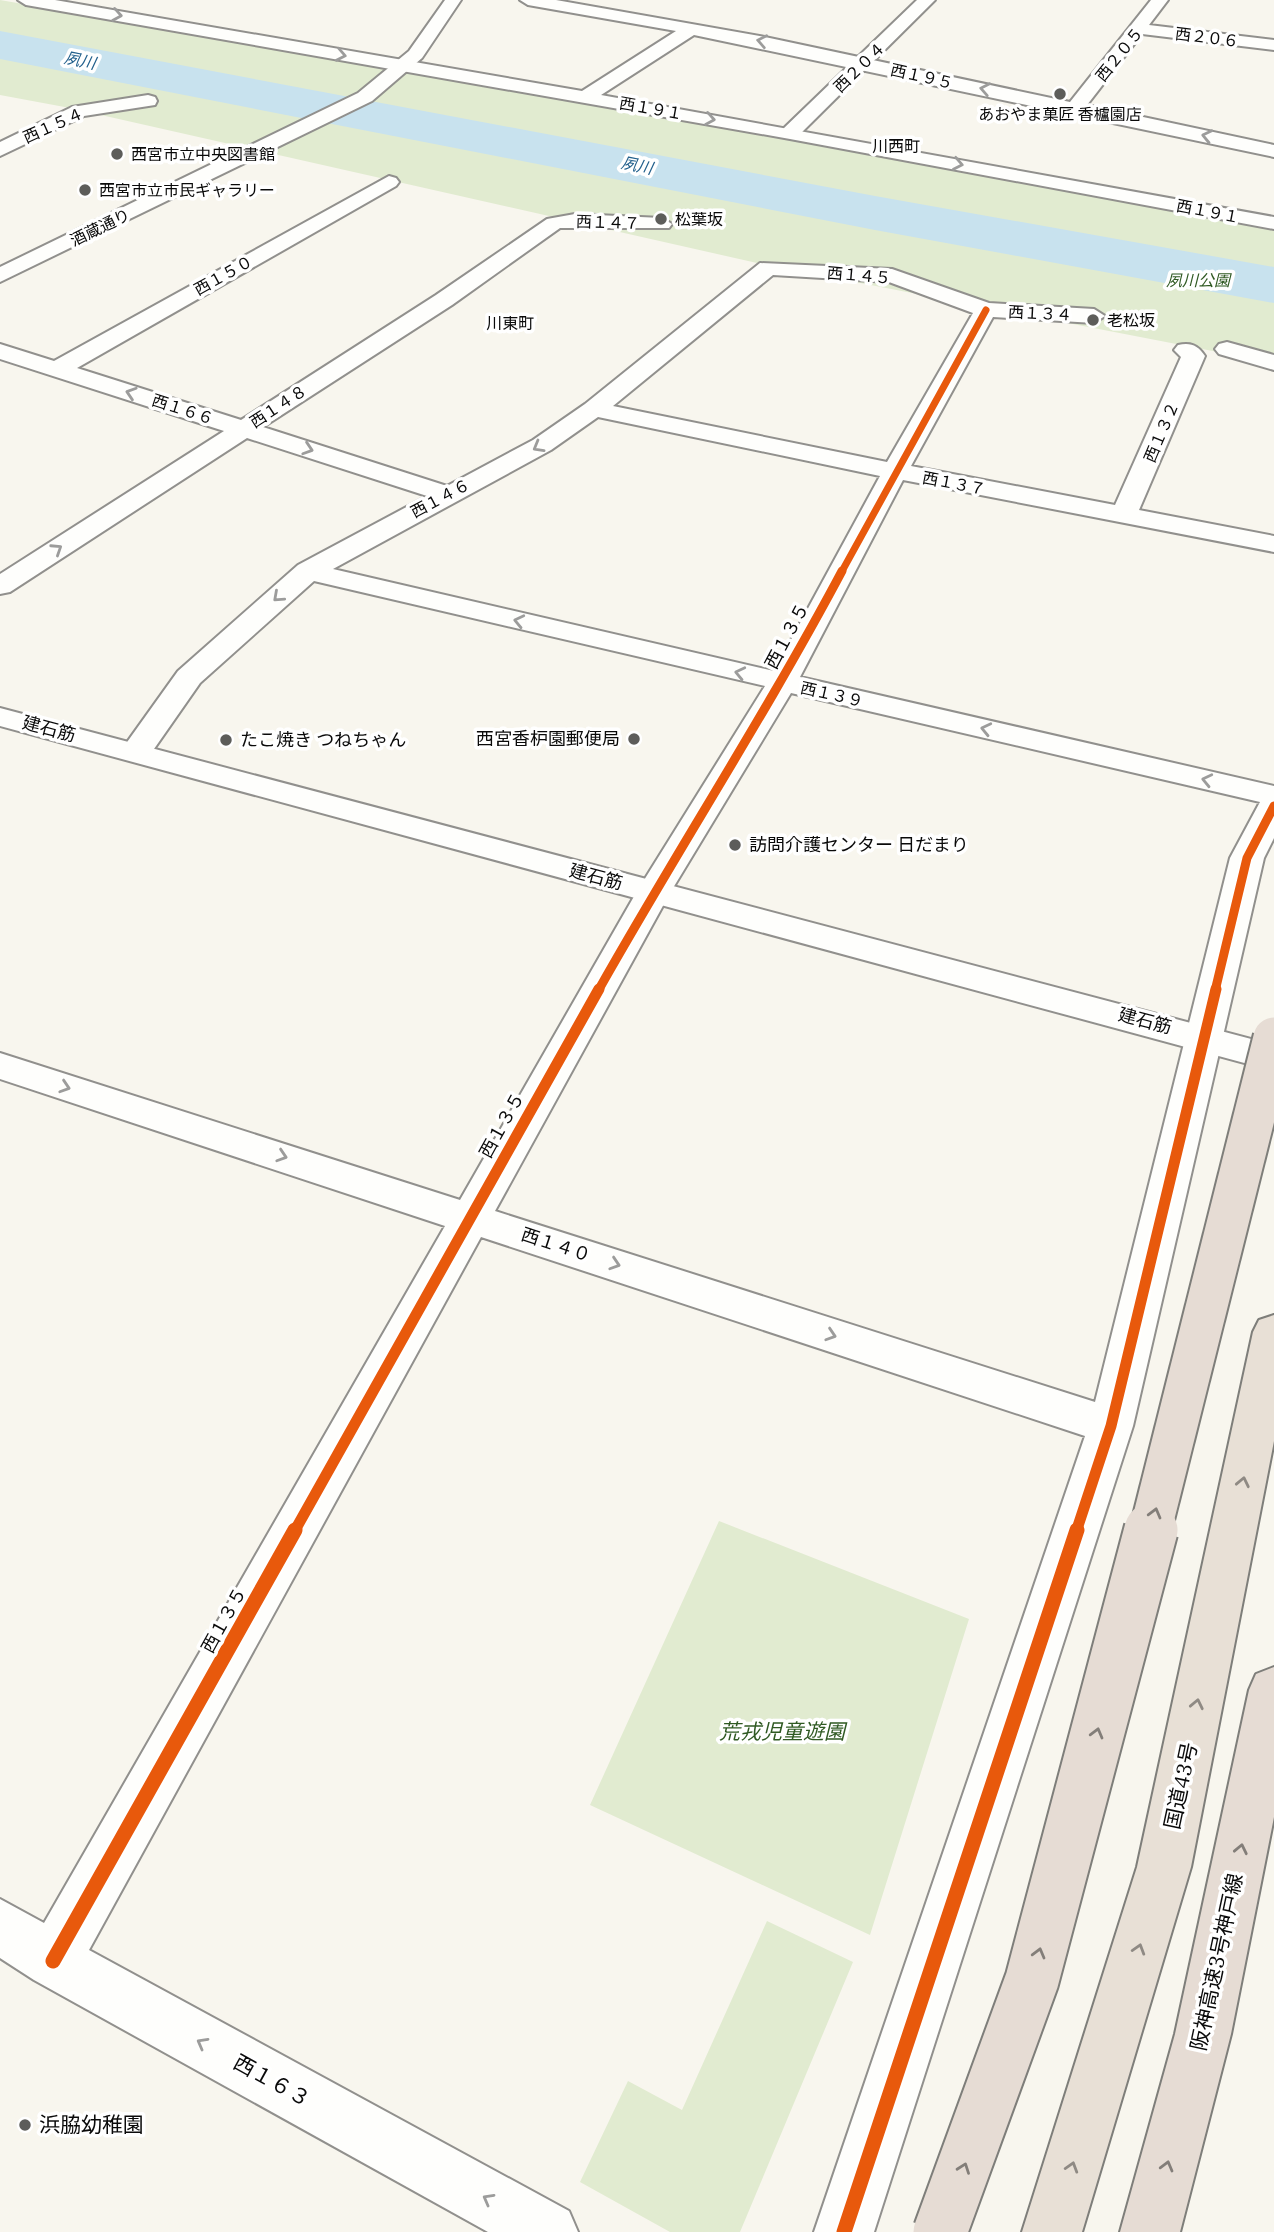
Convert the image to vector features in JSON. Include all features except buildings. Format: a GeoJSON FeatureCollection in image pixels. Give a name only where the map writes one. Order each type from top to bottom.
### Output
{"type":"FeatureCollection","features":[{"type":"Feature","properties":{"kind":"highway"},"geometry":{"type":"LineString","coordinates":[[940,2232],[1032,1980],[1170,1457],[1274,1038]]}},
{"type":"Feature","properties":{"kind":"highway","name":"国道43号"},"geometry":{"type":"LineString","coordinates":[[1052,2232],[1164,1867],[1274,1332]]}},
{"type":"Feature","properties":{"kind":"highway","name":"阪神高速3号神戸線"},"geometry":{"type":"LineString","coordinates":[[1150,2232],[1203,2034],[1274,1690]]}},
{"type":"Feature","properties":{"kind":"street","name":"西１９１"},"geometry":{"type":"LineString","coordinates":[[26,0],[1274,223]]}},
{"type":"Feature","properties":{"kind":"street","name":"酒蔵通り"},"geometry":{"type":"LineString","coordinates":[[0,275],[313,124],[415,71],[453,0]]}},
{"type":"Feature","properties":{"kind":"street","name":"西１９５"},"geometry":{"type":"LineString","coordinates":[[528,0],[670,24],[864,62],[1274,151]]}},
{"type":"Feature","properties":{"kind":"street","name":"西２０４"},"geometry":{"type":"LineString","coordinates":[[792,135],[927,0]]}},
{"type":"Feature","properties":{"kind":"street","name":"西２０５"},"geometry":{"type":"LineString","coordinates":[[1076,107],[1140,29],[1160,0]]}},
{"type":"Feature","properties":{"kind":"street"},"geometry":{"type":"LineString","coordinates":[[670,24],[691,8]]}},
{"type":"Feature","properties":{"kind":"street"},"geometry":{"type":"LineString","coordinates":[[584,98],[691,29]]}},
{"type":"Feature","properties":{"kind":"street","name":"西２０６"},"geometry":{"type":"LineString","coordinates":[[1140,29],[1274,45]]}},
{"type":"Feature","properties":{"kind":"street","name":"西１５４"},"geometry":{"type":"LineString","coordinates":[[0,150],[79,111],[148,101]]}},
{"type":"Feature","properties":{"kind":"street","name":"西１５０"},"geometry":{"type":"LineString","coordinates":[[57,369],[389,182]]}},
{"type":"Feature","properties":{"kind":"street","name":"西１４７"},"geometry":{"type":"LineString","coordinates":[[554,223],[575,220],[662,224]]}},
{"type":"Feature","properties":{"kind":"street","name":"西１４８"},"geometry":{"type":"LineString","coordinates":[[0,586],[444,300],[554,223]]}},
{"type":"Feature","properties":{"kind":"street","name":"西１４５"},"geometry":{"type":"LineString","coordinates":[[768,268],[892,276],[986,310]]}},
{"type":"Feature","properties":{"kind":"street","name":"西１４６"},"geometry":{"type":"LineString","coordinates":[[136,752],[189,677],[308,571],[446,494],[542,445],[594,409],[768,268]]}},
{"type":"Feature","properties":{"kind":"street","name":"西１３４"},"geometry":{"type":"LineString","coordinates":[[986,310],[1094,316]]}},
{"type":"Feature","properties":{"kind":"street","name":"西１３５"},"geometry":{"type":"LineString","coordinates":[[53,1961],[653,893],[782,683],[895,471],[986,310]]}},
{"type":"Feature","properties":{"kind":"street"},"geometry":{"type":"LineString","coordinates":[[1227,349],[1274,363]]}},
{"type":"Feature","properties":{"kind":"street","name":"西１３２"},"geometry":{"type":"LineString","coordinates":[[1124,516],[1193,356],[1186,350]]}},
{"type":"Feature","properties":{"kind":"street","name":"西１６６"},"geometry":{"type":"LineString","coordinates":[[0,351],[446,494]]}},
{"type":"Feature","properties":{"kind":"street","name":"西１３７"},"geometry":{"type":"LineString","coordinates":[[594,409],[895,471],[1274,544]]}},
{"type":"Feature","properties":{"kind":"street","name":"西１３９"},"geometry":{"type":"LineString","coordinates":[[308,571],[1274,796]]}},
{"type":"Feature","properties":{"kind":"street","name":"建石筋"},"geometry":{"type":"LineString","coordinates":[[0,716],[653,893],[1204,1037],[1274,1058]]}},
{"type":"Feature","properties":{"kind":"street"},"geometry":{"type":"LineString","coordinates":[[844,2232],[1111,1426],[1247,858],[1274,806]]}},
{"type":"Feature","properties":{"kind":"street","name":"西１４０"},"geometry":{"type":"LineString","coordinates":[[0,1066],[1111,1426]]}},
{"type":"Feature","properties":{"kind":"street","name":"西１６３"},"geometry":{"type":"LineString","coordinates":[[0,1926],[53,1961],[548,2232]]}},
{"type":"Feature","properties":{"kind":"green space","name":"夙川公園"},"geometry":{"type":"Polygon","coordinates":[[[0,0],[1274,225],[1274,363],[757,263],[70,108],[0,95],[0,0]]]}},
{"type":"Feature","properties":{"kind":"green space","name":"荒戎児童遊園"},"geometry":{"type":"Polygon","coordinates":[[[719,1521],[969,1619],[870,1935],[590,1805],[719,1521]]]}},
{"type":"Feature","properties":{"kind":"green space"},"geometry":{"type":"Polygon","coordinates":[[[767,1921],[853,1962],[740,2232],[670,2232],[580,2182],[628,2081],[682,2110],[767,1921]]]}},
{"type":"Feature","properties":{"kind":"waterway","name":"夙川"},"geometry":{"type":"LineString","coordinates":[[0,45],[875,213],[1274,285]]}},
{"type":"Feature","properties":{"kind":"cycle path"},"geometry":{"type":"LineString","coordinates":[[53,1961],[653,893],[782,683],[895,471],[986,310]]}},
{"type":"Feature","properties":{"kind":"cycle path"},"geometry":{"type":"LineString","coordinates":[[844,2232],[1111,1426],[1247,858],[1274,806]]}},
{"type":"Feature","properties":{"kind":"place","name":"あおやま菓匠 香櫨園店"},"geometry":{"type":"Point","coordinates":[1060,94]}},
{"type":"Feature","properties":{"kind":"place","name":"西宮市立中央図書館"},"geometry":{"type":"Point","coordinates":[117,154]}},
{"type":"Feature","properties":{"kind":"place","name":"西宮市立市民ギャラリー"},"geometry":{"type":"Point","coordinates":[85,190]}},
{"type":"Feature","properties":{"kind":"place","name":"松葉坂"},"geometry":{"type":"Point","coordinates":[661,219]}},
{"type":"Feature","properties":{"kind":"place","name":"老松坂"},"geometry":{"type":"Point","coordinates":[1093,320]}},
{"type":"Feature","properties":{"kind":"place","name":"西宮香枦園郵便局"},"geometry":{"type":"Point","coordinates":[634,739]}},
{"type":"Feature","properties":{"kind":"place","name":"たこ焼き つねちゃん"},"geometry":{"type":"Point","coordinates":[226,740]}},
{"type":"Feature","properties":{"kind":"place","name":"訪問介護センター 日だまり"},"geometry":{"type":"Point","coordinates":[735,845]}},
{"type":"Feature","properties":{"kind":"place","name":"浜脇幼稚園"},"geometry":{"type":"Point","coordinates":[25,2125]}},
{"type":"Feature","properties":{"kind":"district","name":"川西町"},"geometry":{"type":"Point","coordinates":[896,146]}},
{"type":"Feature","properties":{"kind":"district","name":"川東町"},"geometry":{"type":"Point","coordinates":[510,323]}}]}
